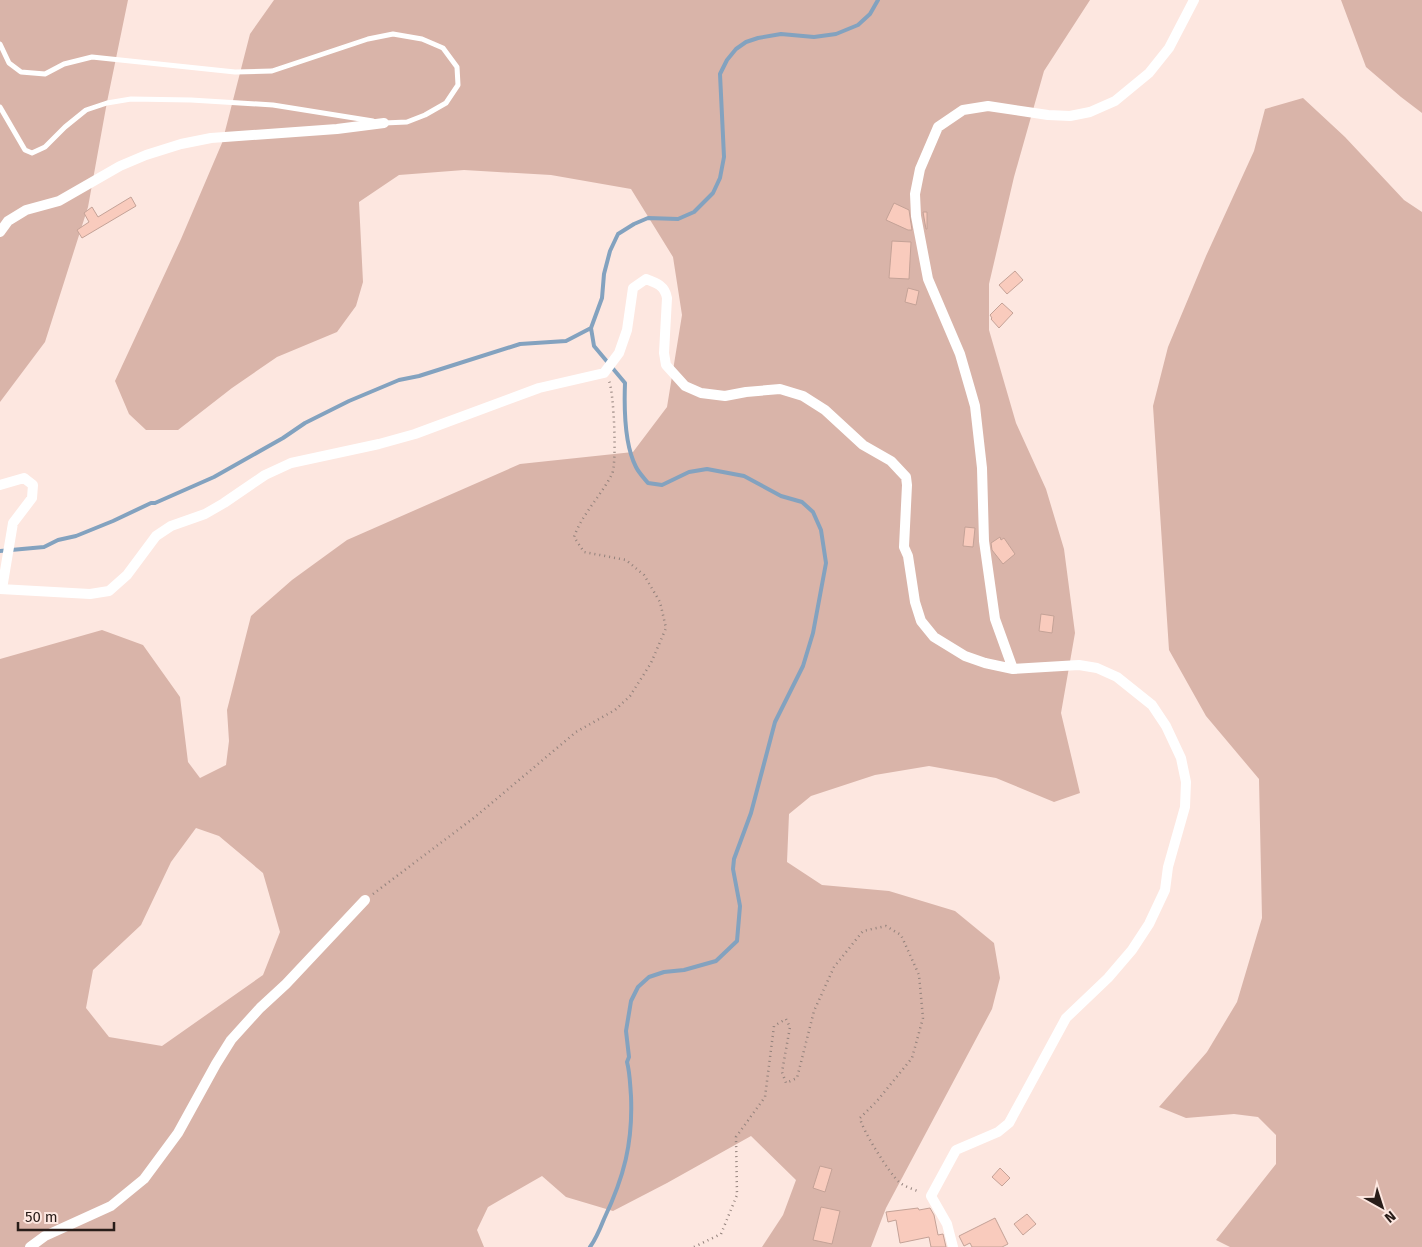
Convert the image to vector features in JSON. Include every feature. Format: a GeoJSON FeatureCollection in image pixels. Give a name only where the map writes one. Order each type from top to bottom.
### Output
{"type":"FeatureCollection","features":[{"type":"Feature","properties":{"kind":"street"},"geometry":{"type":"LineString","coordinates":[[1013,670],[995,619],[984,541],[982,468],[975,406],[960,354],[928,279],[916,216],[915,194],[920,169],[938,126],[963,110],[988,106],[1048,115],[1070,116],[1090,112],[1114,102],[1149,73],[1159,61],[1169,48],[1194,0]]}},
{"type":"Feature","properties":{"kind":"street"},"geometry":{"type":"LineString","coordinates":[[0,232],[8,221],[26,210],[58,201],[120,166],[146,154],[181,144],[211,138],[337,129],[384,123]]}},
{"type":"Feature","properties":{"kind":"street"},"geometry":{"type":"LineString","coordinates":[[0,485],[24,478],[33,485],[32,498],[13,523],[2,586],[90,594],[110,591],[127,575],[156,536],[171,526],[205,514],[265,475],[291,463],[379,444],[415,434],[539,388],[604,373],[618,353],[627,330],[633,288],[646,279],[657,283],[666,290],[664,353],[666,365],[685,386],[701,393],[725,396],[780,389],[803,396],[825,410],[863,445],[891,461],[906,477],[904,547],[908,556],[921,621],[934,637],[965,656],[1013,670],[1080,665],[1097,668],[1117,677],[1152,705],[1166,726],[1181,758],[1186,782],[1185,807],[1168,867],[1165,890],[1149,924],[1132,950],[1108,978],[1066,1018],[1009,1123],[998,1132],[956,1150],[931,1196],[947,1224],[953,1247]]}},
{"type":"Feature","properties":{"kind":"street"},"geometry":{"type":"LineString","coordinates":[[30,1247],[45,1236],[111,1206],[144,1179],[178,1133],[216,1064],[232,1040],[260,1008],[286,984],[365,900]]}},
{"type":"Feature","properties":{"kind":"lane"},"geometry":{"type":"LineString","coordinates":[[0,44],[9,62],[21,72],[45,74],[64,64],[92,57],[235,72],[272,71],[368,39],[393,34],[422,39],[443,48],[457,67],[458,84],[446,102],[425,115],[407,122],[384,123],[273,105],[191,100],[131,99],[107,103],[86,110],[64,127],[45,147],[32,153],[25,150],[0,107]]}},
{"type":"Feature","properties":{"kind":"path"},"geometry":{"type":"LineString","coordinates":[[365,900],[475,817],[576,732],[615,710],[630,696],[651,663],[666,628],[660,602],[644,575],[626,560],[584,552],[574,537],[578,526],[601,493],[613,471],[613,402],[611,387],[604,373]]}},
{"type":"Feature","properties":{"kind":"path"},"geometry":{"type":"LineString","coordinates":[[694,1247],[721,1234],[737,1195],[736,1137],[764,1097],[774,1026],[786,1019],[790,1027],[782,1072],[786,1083],[797,1078],[814,1011],[834,968],[863,931],[886,926],[901,935],[920,975],[923,1018],[912,1058],[877,1101],[860,1118],[861,1124],[898,1181],[911,1189],[931,1196]]}},
{"type":"Feature","properties":{"kind":"shaded area"},"geometry":{"type":"Polygon","coordinates":[[[0,0],[128,0],[88,207],[45,342],[0,402],[0,0]]]}},
{"type":"Feature","properties":{"kind":"shaded area"},"geometry":{"type":"Polygon","coordinates":[[[274,0],[1090,0],[1044,71],[1014,177],[989,284],[989,330],[1016,423],[1046,489],[1064,549],[1075,633],[1061,713],[1080,793],[1054,802],[996,778],[929,766],[875,775],[811,796],[789,814],[787,862],[822,885],[889,891],[955,911],[994,943],[1000,978],[992,1009],[886,1208],[871,1247],[762,1247],[783,1215],[796,1180],[751,1136],[613,1211],[566,1197],[542,1176],[488,1207],[477,1230],[484,1247],[0,1247],[0,659],[102,630],[143,645],[180,697],[188,762],[200,778],[226,765],[229,741],[227,710],[251,616],[292,580],[347,540],[520,464],[633,452],[667,407],[682,315],[673,257],[631,189],[551,175],[464,170],[399,175],[359,202],[363,282],[356,306],[337,332],[277,357],[232,388],[178,430],[146,430],[129,414],[115,381],[181,239],[222,143],[250,34],[274,0]],[[196,828],[171,862],[141,925],[93,970],[86,1008],[109,1037],[162,1046],[263,975],[280,932],[263,873],[219,836],[196,828]]]}},
{"type":"Feature","properties":{"kind":"shaded area"},"geometry":{"type":"Polygon","coordinates":[[[1341,0],[1422,0],[1422,113],[1366,67],[1341,0]]]}},
{"type":"Feature","properties":{"kind":"shaded area"},"geometry":{"type":"Polygon","coordinates":[[[1303,98],[1345,137],[1404,200],[1422,212],[1422,1247],[1230,1247],[1216,1240],[1276,1164],[1276,1135],[1258,1117],[1234,1114],[1186,1118],[1159,1107],[1207,1052],[1237,1002],[1262,918],[1259,779],[1206,716],[1169,650],[1153,406],[1168,347],[1206,256],[1254,151],[1265,109],[1303,98]]]}},
{"type":"Feature","properties":{"kind":"building"},"geometry":{"type":"Polygon","coordinates":[[[131,197],[136,206],[82,238],[77,230],[89,222],[84,213],[92,207],[98,217],[131,197]]]}},
{"type":"Feature","properties":{"kind":"building"},"geometry":{"type":"Polygon","coordinates":[[[894,203],[909,210],[912,230],[886,220],[894,203]]]}},
{"type":"Feature","properties":{"kind":"building"},"geometry":{"type":"Polygon","coordinates":[[[923,212],[927,212],[927,229],[926,229],[923,212]]]}},
{"type":"Feature","properties":{"kind":"building"},"geometry":{"type":"Polygon","coordinates":[[[892,241],[911,242],[909,279],[889,278],[892,241]]]}},
{"type":"Feature","properties":{"kind":"building"},"geometry":{"type":"Polygon","coordinates":[[[1015,271],[1023,280],[1007,294],[999,285],[1015,271]]]}},
{"type":"Feature","properties":{"kind":"building"},"geometry":{"type":"Polygon","coordinates":[[[908,288],[919,291],[916,305],[905,302],[908,288]]]}},
{"type":"Feature","properties":{"kind":"building"},"geometry":{"type":"Polygon","coordinates":[[[1002,303],[1013,313],[999,328],[990,315],[1002,303]]]}},
{"type":"Feature","properties":{"kind":"building"},"geometry":{"type":"Polygon","coordinates":[[[965,527],[975,528],[973,547],[963,546],[965,527]]]}},
{"type":"Feature","properties":{"kind":"building"},"geometry":{"type":"Polygon","coordinates":[[[1000,537],[1001,540],[1004,538],[1015,554],[1003,564],[992,550],[991,543],[1000,537]]]}},
{"type":"Feature","properties":{"kind":"building"},"geometry":{"type":"Polygon","coordinates":[[[1041,614],[1054,616],[1052,633],[1039,631],[1041,614]]]}},
{"type":"Feature","properties":{"kind":"building"},"geometry":{"type":"Polygon","coordinates":[[[820,1166],[832,1169],[825,1192],[813,1188],[820,1166]]]}},
{"type":"Feature","properties":{"kind":"building"},"geometry":{"type":"Polygon","coordinates":[[[1000,1168],[1010,1178],[1002,1186],[992,1177],[1000,1168]]]}},
{"type":"Feature","properties":{"kind":"building"},"geometry":{"type":"Polygon","coordinates":[[[821,1207],[840,1211],[832,1244],[813,1240],[821,1207]]]}},
{"type":"Feature","properties":{"kind":"building"},"geometry":{"type":"Polygon","coordinates":[[[918,1208],[919,1210],[930,1208],[934,1215],[938,1235],[943,1234],[946,1247],[931,1247],[929,1237],[900,1243],[896,1220],[888,1222],[886,1212],[918,1208]]]}},
{"type":"Feature","properties":{"kind":"building"},"geometry":{"type":"Polygon","coordinates":[[[1027,1214],[1036,1224],[1023,1235],[1014,1224],[1027,1214]]]}},
{"type":"Feature","properties":{"kind":"building"},"geometry":{"type":"Polygon","coordinates":[[[995,1218],[1008,1244],[1002,1247],[972,1247],[970,1243],[964,1246],[959,1236],[995,1218]]]}},
{"type":"Feature","properties":{"kind":"waterway"},"geometry":{"type":"LineString","coordinates":[[590,1247],[598,1234],[617,1189],[629,1144],[631,1096],[626,1031],[631,1001],[638,987],[649,977],[716,961],[737,941],[740,906],[733,869],[734,859],[751,813],[775,722],[803,666],[813,633],[826,563],[821,530],[813,512],[802,502],[781,496],[744,476],[707,469],[689,472],[662,485],[648,483],[636,467],[629,448],[625,415],[625,383],[594,346],[591,328],[602,298],[604,274],[610,251],[618,234],[648,218],[678,219],[694,212],[713,193],[720,178],[724,157],[720,74],[727,60],[736,49],[746,42],[781,34],[814,37],[836,34],[858,25],[870,14],[878,0]]}},
{"type":"Feature","properties":{"kind":"waterway"},"geometry":{"type":"LineString","coordinates":[[0,551],[44,547],[58,540],[76,536],[113,521],[214,477],[283,438],[305,423],[349,401],[399,380],[419,376],[520,344],[566,341],[591,328]]}}]}
